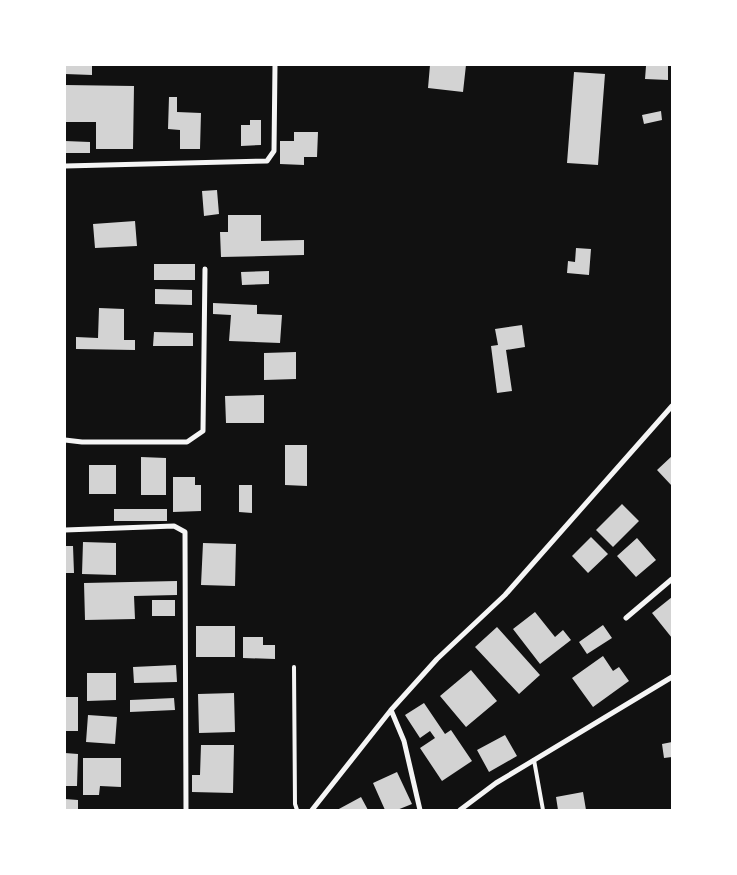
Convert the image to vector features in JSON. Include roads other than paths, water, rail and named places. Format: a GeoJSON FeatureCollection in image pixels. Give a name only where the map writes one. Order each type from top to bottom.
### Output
{"type":"FeatureCollection","features":[{"type":"Feature","properties":{"kind":"street"},"geometry":{"type":"LineString","coordinates":[[65,166],[267,161],[274,151],[274,65]]}},
{"type":"Feature","properties":{"kind":"street"},"geometry":{"type":"LineString","coordinates":[[65,440],[82,442],[187,442],[203,432],[206,269]]}},
{"type":"Feature","properties":{"kind":"street"},"geometry":{"type":"LineString","coordinates":[[312,810],[391,710],[437,659],[505,595],[672,406]]}},
{"type":"Feature","properties":{"kind":"street"},"geometry":{"type":"LineString","coordinates":[[65,530],[174,526],[185,532],[186,810]]}},
{"type":"Feature","properties":{"kind":"street"},"geometry":{"type":"LineString","coordinates":[[626,618],[672,580]]}},
{"type":"Feature","properties":{"kind":"street"},"geometry":{"type":"LineString","coordinates":[[460,810],[496,783],[672,677]]}},
{"type":"Feature","properties":{"kind":"street"},"geometry":{"type":"LineString","coordinates":[[391,710],[404,741],[420,810]]}},
{"type":"Feature","properties":{"kind":"lane"},"geometry":{"type":"LineString","coordinates":[[294,667],[295,804],[298,810]]}},
{"type":"Feature","properties":{"kind":"lane"},"geometry":{"type":"LineString","coordinates":[[534,760],[543,810]]}}]}
